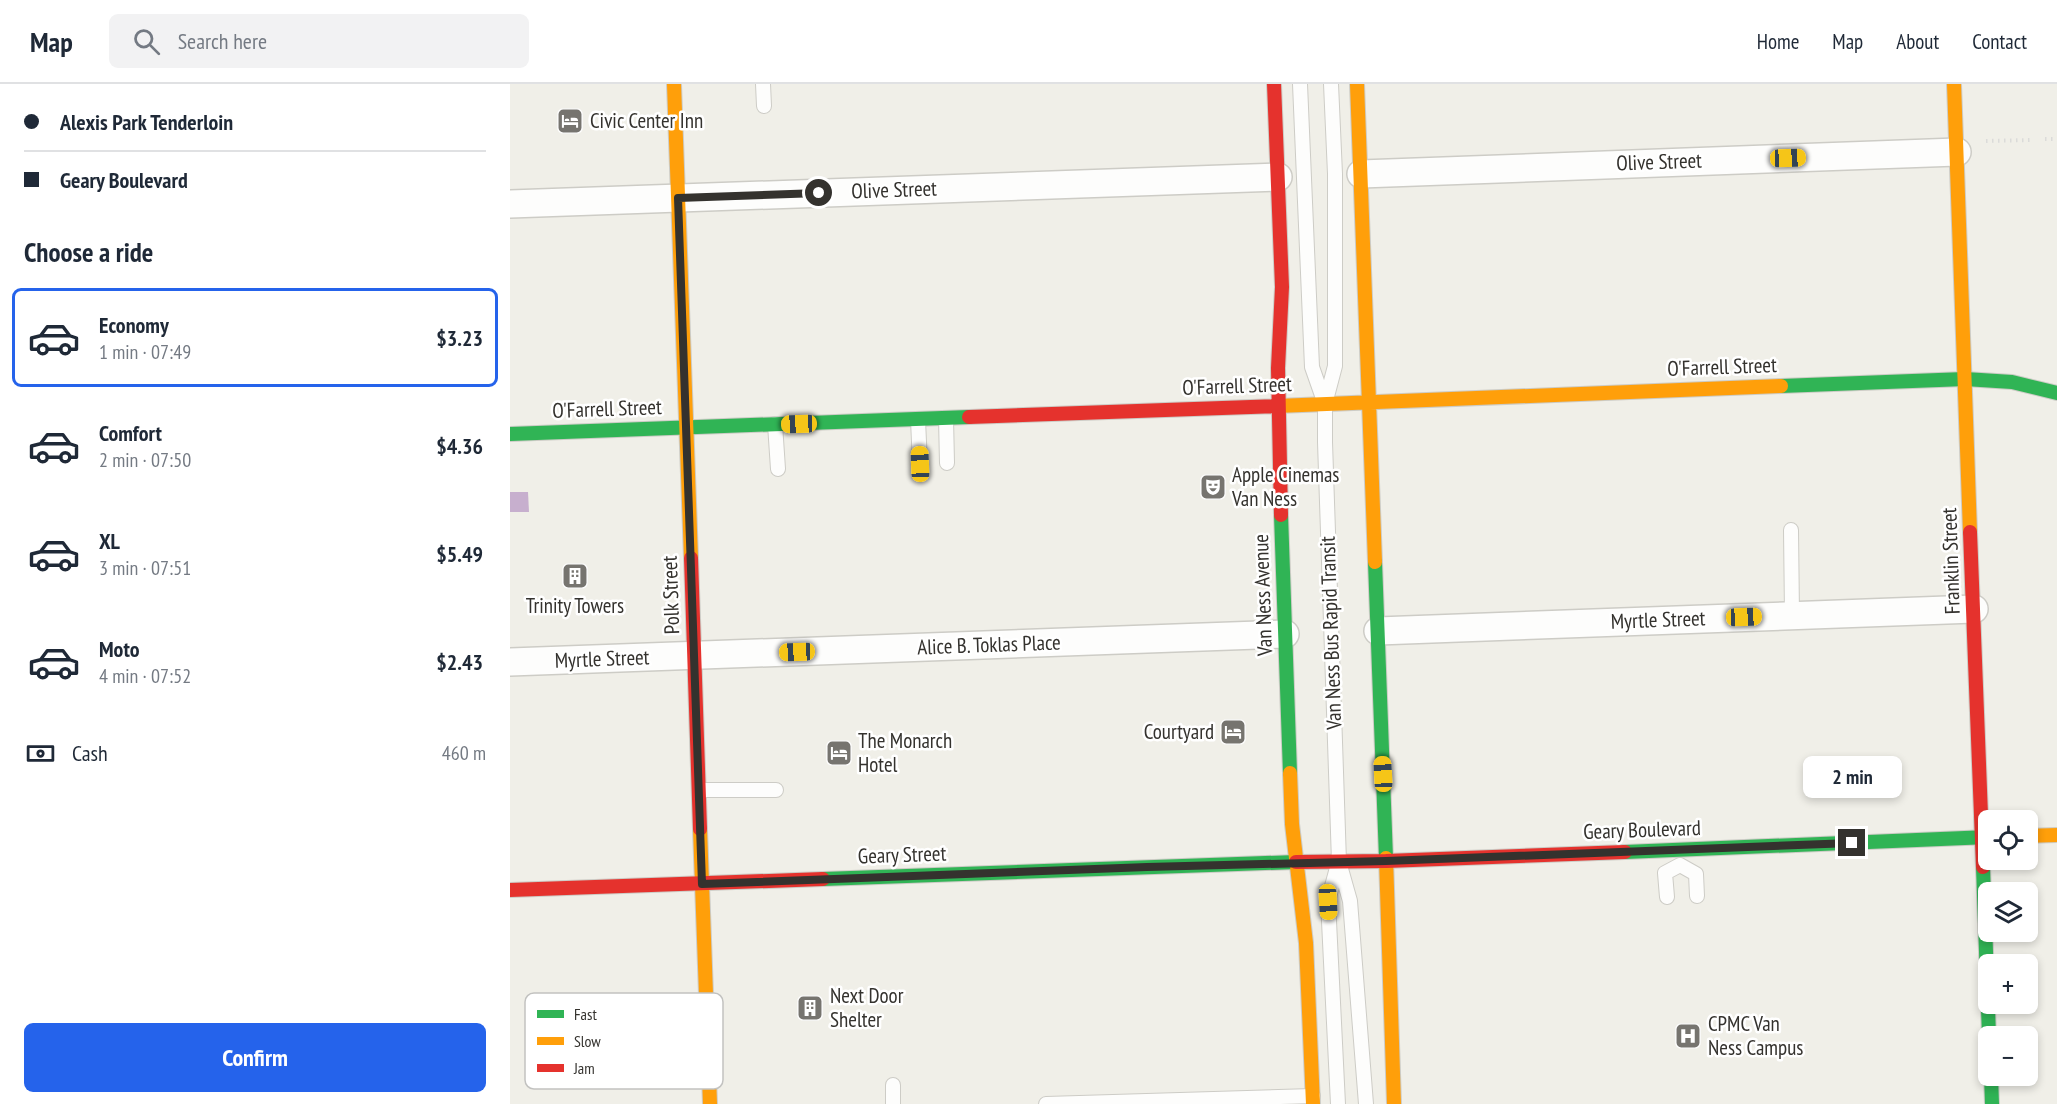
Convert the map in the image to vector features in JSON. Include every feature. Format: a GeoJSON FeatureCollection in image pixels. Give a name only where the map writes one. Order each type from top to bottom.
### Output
{"type":"FeatureCollection","features":[{"type":"Feature","properties":{"kind":"main road","name":"Polk Street"},"geometry":{"type":"LineString","coordinates":[[674,84],[706,993]]}},
{"type":"Feature","properties":{"kind":"main road","name":"Van Ness Avenue"},"geometry":{"type":"LineString","coordinates":[[1274,84],[1282,287],[1277,406],[1292,824],[1306,943],[1313,1100]]}},
{"type":"Feature","properties":{"kind":"main road"},"geometry":{"type":"LineString","coordinates":[[1357,84],[1394,1104]]}},
{"type":"Feature","properties":{"kind":"main road","name":"Franklin Street"},"geometry":{"type":"LineString","coordinates":[[1954,84],[1974,609],[1985,810]]}},
{"type":"Feature","properties":{"kind":"main road","name":"O'Farrell Street"},"geometry":{"type":"LineString","coordinates":[[510,434],[1965,379],[2005,380],[2039,386],[2057,393]]}},
{"type":"Feature","properties":{"kind":"main road"},"geometry":{"type":"LineString","coordinates":[[2038,836],[2057,835]]}},
{"type":"Feature","properties":{"kind":"main road","name":"Geary Boulevard"},"geometry":{"type":"LineString","coordinates":[[1296,862],[1386,861],[1978,837]]}},
{"type":"Feature","properties":{"kind":"main road","name":"Geary Street"},"geometry":{"type":"LineString","coordinates":[[510,890],[1296,862]]}},
{"type":"Feature","properties":{"kind":"main road","name":"Franklin Street"},"geometry":{"type":"LineString","coordinates":[[1986,870],[1989,1026]]}},
{"type":"Feature","properties":{"kind":"main road"},"geometry":{"type":"LineString","coordinates":[[1991,1086],[1992,1104]]}},
{"type":"Feature","properties":{"kind":"main road","name":"Polk Street"},"geometry":{"type":"LineString","coordinates":[[709,1089],[710,1104]]}},
{"type":"Feature","properties":{"kind":"street","name":"Olive Street"},"geometry":{"type":"LineString","coordinates":[[1361,174],[1957,147]]}},
{"type":"Feature","properties":{"kind":"street","name":"Olive Street"},"geometry":{"type":"LineString","coordinates":[[510,204],[1278,177]]}},
{"type":"Feature","properties":{"kind":"street","name":"Myrtle Street"},"geometry":{"type":"LineString","coordinates":[[1378,631],[1974,609]]}},
{"type":"Feature","properties":{"kind":"street","name":"Alice B. Toklas Place"},"geometry":{"type":"LineString","coordinates":[[694,656],[1285,634]]}},
{"type":"Feature","properties":{"kind":"street","name":"Myrtle Street"},"geometry":{"type":"LineString","coordinates":[[510,662],[694,656]]}},
{"type":"Feature","properties":{"kind":"lane"},"geometry":{"type":"LineString","coordinates":[[762,84],[764,106]]}},
{"type":"Feature","properties":{"kind":"lane","name":"Van Ness Bus Rapid Transit"},"geometry":{"type":"LineString","coordinates":[[1300,84],[1312,367],[1325,404]]}},
{"type":"Feature","properties":{"kind":"lane","name":"Van Ness Bus Rapid Transit"},"geometry":{"type":"LineString","coordinates":[[1331,84],[1335,174],[1335,366],[1325,404],[1325,470],[1339,862],[1350,901],[1366,1104]]}},
{"type":"Feature","properties":{"kind":"lane"},"geometry":{"type":"LineString","coordinates":[[946,418],[947,463]]}},
{"type":"Feature","properties":{"kind":"lane"},"geometry":{"type":"LineString","coordinates":[[918,420],[920,464]]}},
{"type":"Feature","properties":{"kind":"lane"},"geometry":{"type":"LineString","coordinates":[[775,424],[778,469]]}},
{"type":"Feature","properties":{"kind":"lane"},"geometry":{"type":"LineString","coordinates":[[1791,530],[1792,615]]}},
{"type":"Feature","properties":{"kind":"lane"},"geometry":{"type":"LineString","coordinates":[[699,790],[776,790]]}},
{"type":"Feature","properties":{"kind":"lane"},"geometry":{"type":"LineString","coordinates":[[1679,849],[1680,865]]}},
{"type":"Feature","properties":{"kind":"lane","name":"Van Ness Bus Rapid Transit"},"geometry":{"type":"LineString","coordinates":[[1338,1104],[1328,902],[1339,862]]}},
{"type":"Feature","properties":{"kind":"lane"},"geometry":{"type":"LineString","coordinates":[[1680,865],[1696,874],[1697,896]]}},
{"type":"Feature","properties":{"kind":"lane"},"geometry":{"type":"LineString","coordinates":[[1667,897],[1665,873],[1680,865]]}},
{"type":"Feature","properties":{"kind":"lane"},"geometry":{"type":"LineString","coordinates":[[892,1085],[893,1104]]}},
{"type":"Feature","properties":{"kind":"lane"},"geometry":{"type":"LineString","coordinates":[[1046,1104],[1313,1100]]}},
{"type":"Feature","properties":{"kind":"path"},"geometry":{"type":"LineString","coordinates":[[2045,140],[2057,139]]}},
{"type":"Feature","properties":{"kind":"path"},"geometry":{"type":"LineString","coordinates":[[1957,147],[2033,140]]}},
{"type":"Feature","properties":{"kind":"shaded area"},"geometry":{"type":"Polygon","coordinates":[[[510,492],[528,492],[529,512],[510,512],[510,492]]]}},
{"type":"Feature","properties":{"kind":"traffic: fast"},"geometry":{"type":"LineString","coordinates":[[1781,386],[1965,379],[2012,382],[2057,393]]}},
{"type":"Feature","properties":{"kind":"traffic: fast"},"geometry":{"type":"LineString","coordinates":[[510,434],[969,417]]}},
{"type":"Feature","properties":{"kind":"traffic: fast"},"geometry":{"type":"LineString","coordinates":[[1281,515],[1290,773]]}},
{"type":"Feature","properties":{"kind":"traffic: fast"},"geometry":{"type":"LineString","coordinates":[[1375,562],[1386,858]]}},
{"type":"Feature","properties":{"kind":"traffic: fast"},"geometry":{"type":"LineString","coordinates":[[1625,852],[1978,837]]}},
{"type":"Feature","properties":{"kind":"traffic: fast"},"geometry":{"type":"LineString","coordinates":[[823,879],[1296,862]]}},
{"type":"Feature","properties":{"kind":"traffic: fast"},"geometry":{"type":"LineString","coordinates":[[1983,870],[1989,1026]]}},
{"type":"Feature","properties":{"kind":"traffic: fast"},"geometry":{"type":"LineString","coordinates":[[1991,1086],[1992,1104]]}},
{"type":"Feature","properties":{"kind":"traffic: slow"},"geometry":{"type":"LineString","coordinates":[[674,84],[691,558]]}},
{"type":"Feature","properties":{"kind":"traffic: slow"},"geometry":{"type":"LineString","coordinates":[[1357,84],[1375,562]]}},
{"type":"Feature","properties":{"kind":"traffic: slow"},"geometry":{"type":"LineString","coordinates":[[1954,84],[1970,532]]}},
{"type":"Feature","properties":{"kind":"traffic: slow"},"geometry":{"type":"LineString","coordinates":[[1277,406],[1781,386]]}},
{"type":"Feature","properties":{"kind":"traffic: slow"},"geometry":{"type":"LineString","coordinates":[[1290,773],[1292,824],[1306,943],[1313,1104]]}},
{"type":"Feature","properties":{"kind":"traffic: slow"},"geometry":{"type":"LineString","coordinates":[[700,829],[706,993]]}},
{"type":"Feature","properties":{"kind":"traffic: slow"},"geometry":{"type":"LineString","coordinates":[[2038,836],[2057,835]]}},
{"type":"Feature","properties":{"kind":"traffic: slow"},"geometry":{"type":"LineString","coordinates":[[1386,858],[1394,1104]]}},
{"type":"Feature","properties":{"kind":"traffic: slow"},"geometry":{"type":"LineString","coordinates":[[709,1089],[710,1104]]}},
{"type":"Feature","properties":{"kind":"traffic: jam"},"geometry":{"type":"LineString","coordinates":[[1274,84],[1282,287],[1278,368],[1281,515]]}},
{"type":"Feature","properties":{"kind":"traffic: jam"},"geometry":{"type":"LineString","coordinates":[[969,417],[1277,406]]}},
{"type":"Feature","properties":{"kind":"traffic: jam"},"geometry":{"type":"LineString","coordinates":[[1970,532],[1981,810]]}},
{"type":"Feature","properties":{"kind":"traffic: jam"},"geometry":{"type":"LineString","coordinates":[[691,558],[700,829]]}},
{"type":"Feature","properties":{"kind":"traffic: jam"},"geometry":{"type":"LineString","coordinates":[[1296,862],[1625,852]]}},
{"type":"Feature","properties":{"kind":"traffic: jam"},"geometry":{"type":"LineString","coordinates":[[510,890],[823,879]]}},
{"type":"Feature","properties":{"kind":"place","name":"Civic Center Inn"},"geometry":{"type":"Point","coordinates":[570,121]}},
{"type":"Feature","properties":{"kind":"place","name":"Apple Cinemas Van Ness"},"geometry":{"type":"Point","coordinates":[1213,487]}},
{"type":"Feature","properties":{"kind":"place","name":"Trinity Towers"},"geometry":{"type":"Point","coordinates":[575,576]}},
{"type":"Feature","properties":{"kind":"place","name":"Courtyard"},"geometry":{"type":"Point","coordinates":[1233,732]}},
{"type":"Feature","properties":{"kind":"place","name":"The Monarch Hotel"},"geometry":{"type":"Point","coordinates":[839,753]}},
{"type":"Feature","properties":{"kind":"place","name":"Next Door Shelter"},"geometry":{"type":"Point","coordinates":[810,1008]}},
{"type":"Feature","properties":{"kind":"place","name":"CPMC Van Ness Campus"},"geometry":{"type":"Point","coordinates":[1688,1036]}},
{"type":"Feature","properties":{"kind":"route"},"geometry":{"type":"LineString","coordinates":[[819,193],[678,198],[702,884],[1852,843]]}}]}
